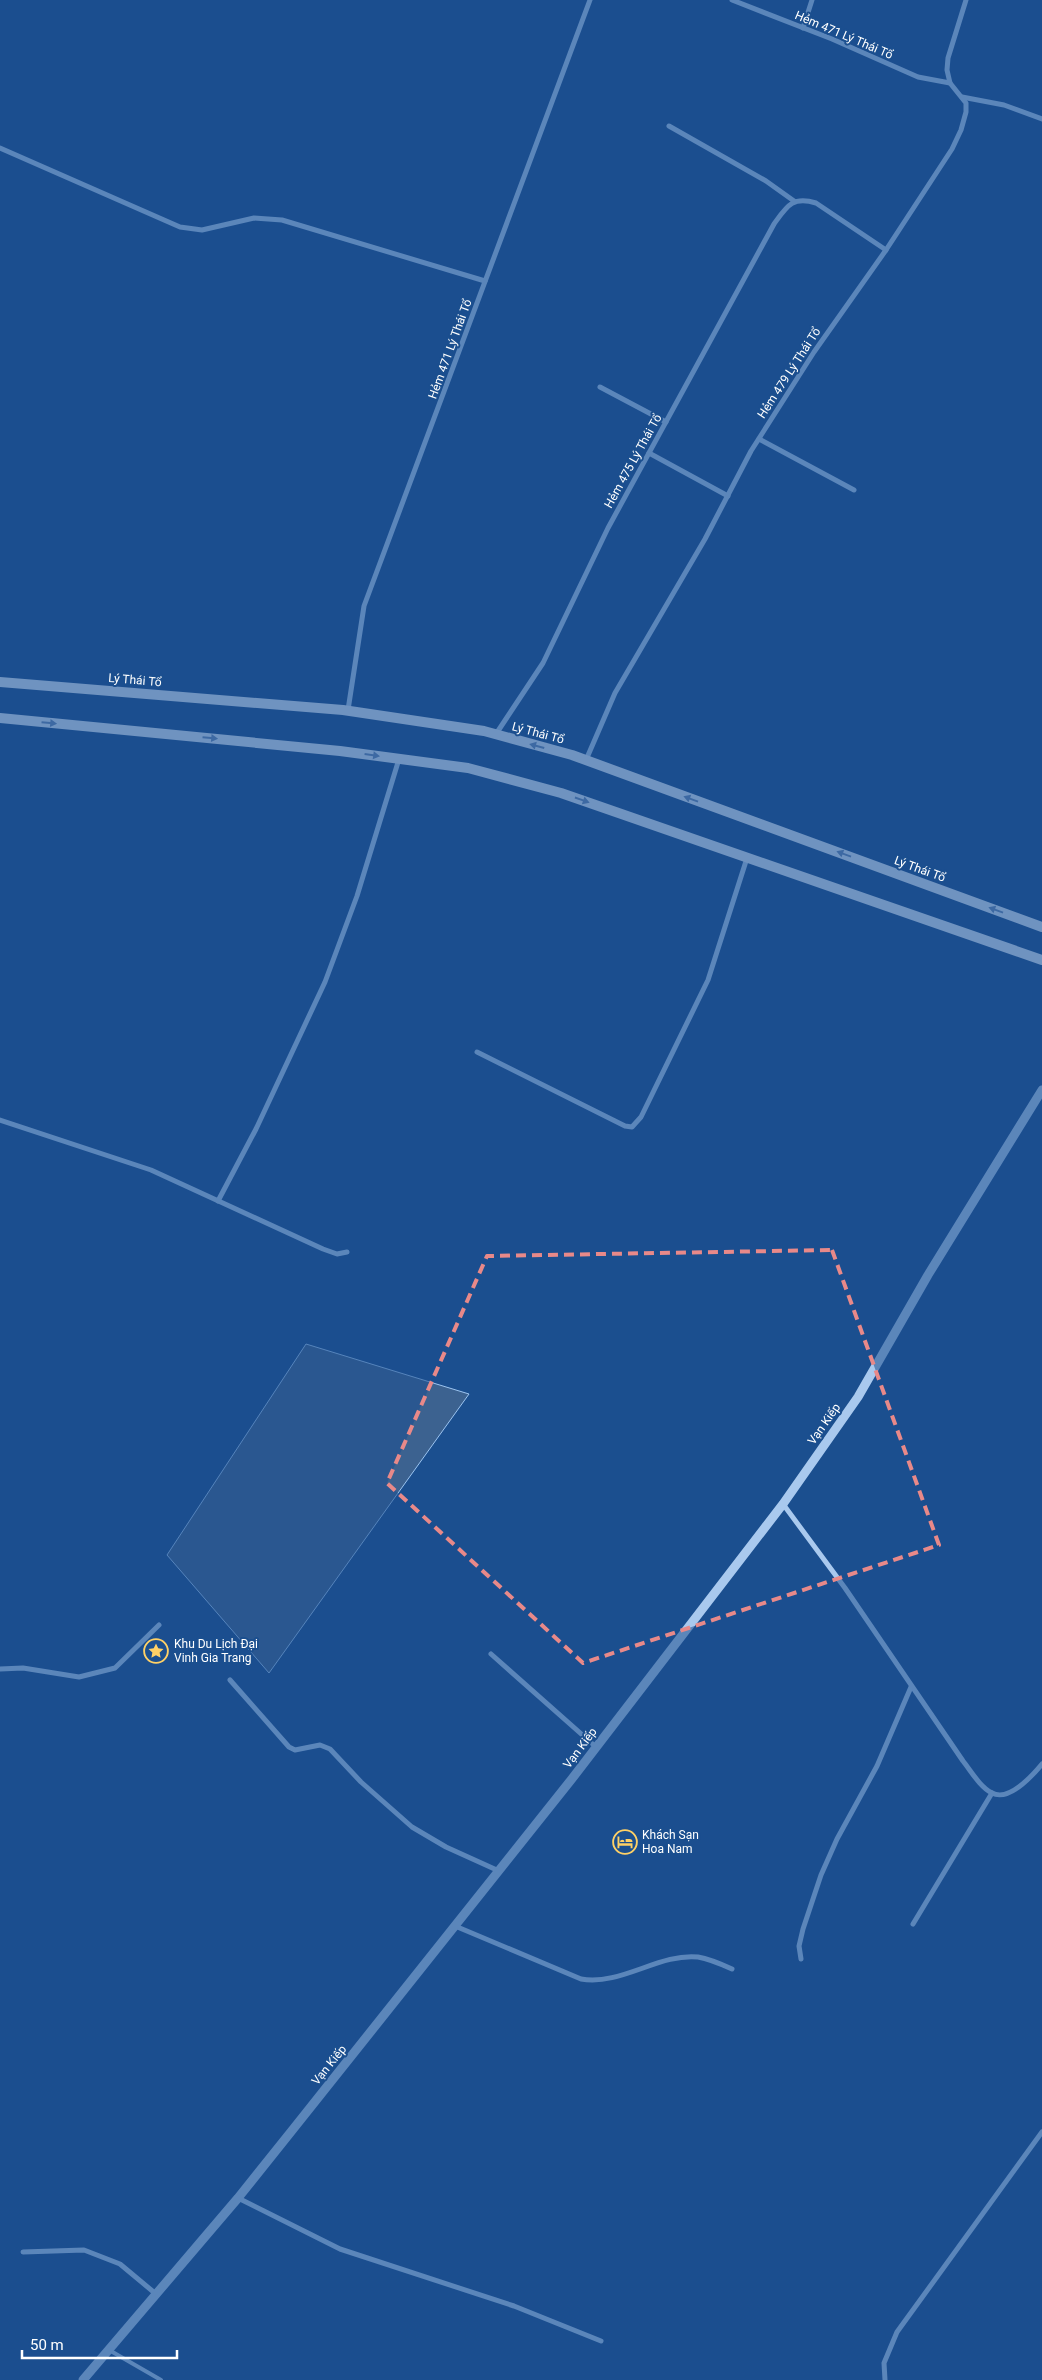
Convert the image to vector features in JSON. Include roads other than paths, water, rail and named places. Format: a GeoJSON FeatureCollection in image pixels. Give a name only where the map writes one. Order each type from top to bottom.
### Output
{"type":"FeatureCollection","features":[{"type":"Feature","properties":{"kind":"main road","name":"Lý Thái Tổ"},"geometry":{"type":"LineString","coordinates":[[0,682],[348,710],[496,734],[586,760],[1042,927]]}},
{"type":"Feature","properties":{"kind":"main road"},"geometry":{"type":"LineString","coordinates":[[0,718],[340,751],[468,768],[562,793],[1042,960]]}},
{"type":"Feature","properties":{"kind":"street","name":"Hẻm 471 Lý Thái Tổ"},"geometry":{"type":"LineString","coordinates":[[348,710],[364,606],[590,0]]}},
{"type":"Feature","properties":{"kind":"street","name":"Hẻm 471 Lý Thái Tổ"},"geometry":{"type":"LineString","coordinates":[[732,0],[918,77],[950,83]]}},
{"type":"Feature","properties":{"kind":"street"},"geometry":{"type":"LineString","coordinates":[[803,28],[812,0]]}},
{"type":"Feature","properties":{"kind":"street"},"geometry":{"type":"LineString","coordinates":[[966,0],[948,58],[947,70],[950,83],[962,97],[1004,105],[1042,119]]}},
{"type":"Feature","properties":{"kind":"street","name":"Hẻm 479 Lý Thái Tổ"},"geometry":{"type":"LineString","coordinates":[[586,760],[615,693],[759,439],[814,352],[886,250],[952,149],[961,130],[966,112],[966,103],[962,97]]}},
{"type":"Feature","properties":{"kind":"street"},"geometry":{"type":"LineString","coordinates":[[669,126],[766,181],[794,201],[805,200],[816,203],[886,250]]}},
{"type":"Feature","properties":{"kind":"street"},"geometry":{"type":"LineString","coordinates":[[0,148],[180,227],[202,230],[254,218],[282,220],[485,280]]}},
{"type":"Feature","properties":{"kind":"street","name":"Hẻm 475 Lý Thái Tổ"},"geometry":{"type":"LineString","coordinates":[[496,734],[543,663],[608,528],[774,224],[784,210],[794,201]]}},
{"type":"Feature","properties":{"kind":"street"},"geometry":{"type":"LineString","coordinates":[[600,387],[666,422]]}},
{"type":"Feature","properties":{"kind":"street"},"geometry":{"type":"LineString","coordinates":[[759,439],[854,490]]}},
{"type":"Feature","properties":{"kind":"street"},"geometry":{"type":"LineString","coordinates":[[649,453],[728,496]]}},
{"type":"Feature","properties":{"kind":"street"},"geometry":{"type":"LineString","coordinates":[[218,1201],[256,1129],[325,982],[357,896],[399,759]]}},
{"type":"Feature","properties":{"kind":"street"},"geometry":{"type":"LineString","coordinates":[[477,1052],[625,1126],[632,1127],[641,1117],[699,1001],[747,858]]}},
{"type":"Feature","properties":{"kind":"street","name":"Vạn Kiếp"},"geometry":{"type":"LineString","coordinates":[[83,2380],[238,2198],[499,1871],[783,1504],[858,1397],[928,1275],[1042,1090]]}},
{"type":"Feature","properties":{"kind":"street"},"geometry":{"type":"LineString","coordinates":[[0,1120],[151,1170],[323,1249],[337,1254],[348,1252]]}},
{"type":"Feature","properties":{"kind":"street"},"geometry":{"type":"LineString","coordinates":[[783,1504],[839,1580],[963,1761],[985,1788],[998,1795],[1008,1794],[1042,1764]]}},
{"type":"Feature","properties":{"kind":"street"},"geometry":{"type":"LineString","coordinates":[[0,1668],[23,1668],[79,1677],[115,1668],[159,1625]]}},
{"type":"Feature","properties":{"kind":"street"},"geometry":{"type":"LineString","coordinates":[[491,1654],[596,1747]]}},
{"type":"Feature","properties":{"kind":"street"},"geometry":{"type":"LineString","coordinates":[[230,1680],[289,1747],[295,1750],[320,1745],[330,1749],[361,1782],[412,1828],[446,1847],[499,1871]]}},
{"type":"Feature","properties":{"kind":"street"},"geometry":{"type":"LineString","coordinates":[[801,1959],[799,1946],[803,1929],[821,1875],[837,1840],[877,1766],[911,1687]]}},
{"type":"Feature","properties":{"kind":"street"},"geometry":{"type":"LineString","coordinates":[[913,1924],[992,1793]]}},
{"type":"Feature","properties":{"kind":"street"},"geometry":{"type":"LineString","coordinates":[[455,1926],[586,1980],[603,1980],[682,1958],[699,1957],[732,1969]]}},
{"type":"Feature","properties":{"kind":"street"},"geometry":{"type":"LineString","coordinates":[[885,2380],[884,2363],[897,2332],[1042,2132]]}},
{"type":"Feature","properties":{"kind":"street"},"geometry":{"type":"LineString","coordinates":[[238,2198],[340,2249],[514,2306],[601,2341]]}},
{"type":"Feature","properties":{"kind":"street"},"geometry":{"type":"LineString","coordinates":[[24,2252],[84,2250],[120,2264],[156,2294]]}},
{"type":"Feature","properties":{"kind":"lane"},"geometry":{"type":"LineString","coordinates":[[108,2350],[161,2380]]}},
{"type":"Feature","properties":{"kind":"water"},"geometry":{"type":"Polygon","coordinates":[[[306,1344],[469,1394],[269,1673],[167,1555],[306,1344]]]}},
{"type":"Feature","properties":{"kind":"place","name":"Khu Du Lịch Đại Vinh Gia Trang"},"geometry":{"type":"Point","coordinates":[156,1651]}},
{"type":"Feature","properties":{"kind":"place","name":"Khách Sạn Hoa Nam"},"geometry":{"type":"Point","coordinates":[625,1842]}}]}
